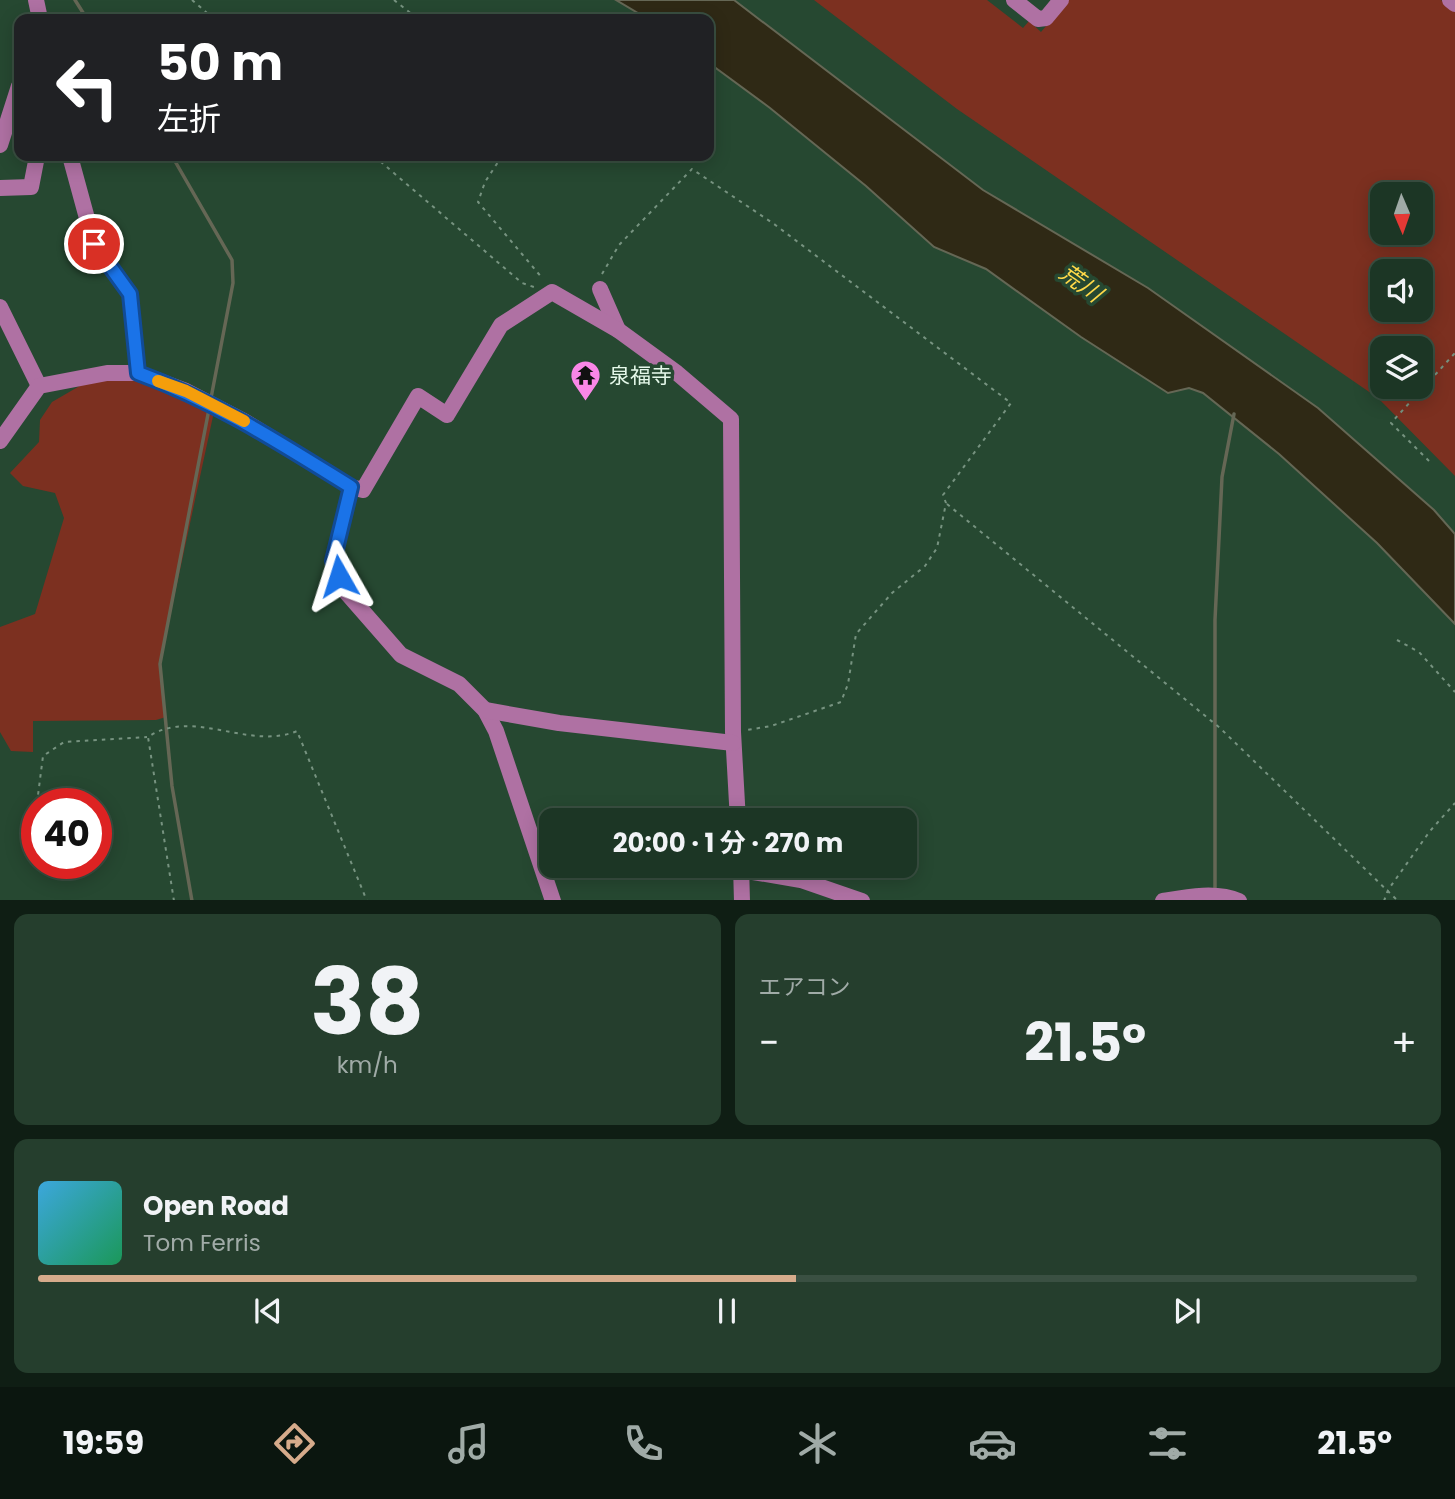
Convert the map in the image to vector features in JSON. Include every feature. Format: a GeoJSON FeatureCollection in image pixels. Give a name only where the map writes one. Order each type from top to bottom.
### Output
{"type":"FeatureCollection","features":[{"type":"Feature","properties":{"kind":"street"},"geometry":{"type":"LineString","coordinates":[[1014,0],[1038,19],[1046,18],[1061,0]]}},
{"type":"Feature","properties":{"kind":"street"},"geometry":{"type":"LineString","coordinates":[[1450,0],[1455,4]]}},
{"type":"Feature","properties":{"kind":"street"},"geometry":{"type":"LineString","coordinates":[[0,145],[14,102]]}},
{"type":"Feature","properties":{"kind":"street"},"geometry":{"type":"LineString","coordinates":[[0,188],[31,187],[36,161]]}},
{"type":"Feature","properties":{"kind":"street"},"geometry":{"type":"LineString","coordinates":[[71,161],[94,244],[130,294],[138,373]]}},
{"type":"Feature","properties":{"kind":"street"},"geometry":{"type":"LineString","coordinates":[[600,289],[618,330]]}},
{"type":"Feature","properties":{"kind":"street"},"geometry":{"type":"LineString","coordinates":[[0,441],[39,386],[107,373],[138,373],[186,391],[244,421],[351,487],[363,491],[418,396],[447,415],[501,325],[552,292],[618,330],[677,373],[731,419],[733,737],[737,808]]}},
{"type":"Feature","properties":{"kind":"street"},"geometry":{"type":"LineString","coordinates":[[0,309],[39,386]]}},
{"type":"Feature","properties":{"kind":"street"},"geometry":{"type":"LineString","coordinates":[[351,487],[333,561],[345,591],[401,654],[459,684],[485,710],[496,732],[553,900]]}},
{"type":"Feature","properties":{"kind":"street"},"geometry":{"type":"LineString","coordinates":[[485,710],[559,723],[733,737]]}},
{"type":"Feature","properties":{"kind":"street"},"geometry":{"type":"LineString","coordinates":[[741,878],[742,900]]}},
{"type":"Feature","properties":{"kind":"street"},"geometry":{"type":"LineString","coordinates":[[790,878],[859,900]]}},
{"type":"Feature","properties":{"kind":"street"},"geometry":{"type":"LineString","coordinates":[[1169,900],[1192,896],[1230,897],[1237,900]]}},
{"type":"Feature","properties":{"kind":"path"},"geometry":{"type":"LineString","coordinates":[[192,0],[209,14]]}},
{"type":"Feature","properties":{"kind":"path"},"geometry":{"type":"LineString","coordinates":[[394,0],[412,14]]}},
{"type":"Feature","properties":{"kind":"path"},"geometry":{"type":"LineString","coordinates":[[380,161],[522,283],[552,292]]}},
{"type":"Feature","properties":{"kind":"path"},"geometry":{"type":"LineString","coordinates":[[499,161],[485,182],[478,202],[552,292]]}},
{"type":"Feature","properties":{"kind":"path"},"geometry":{"type":"LineString","coordinates":[[600,289],[601,275],[619,245],[692,169],[774,224],[1011,402],[943,495],[946,503],[1220,728],[1397,900]]}},
{"type":"Feature","properties":{"kind":"path"},"geometry":{"type":"LineString","coordinates":[[1429,461],[1391,423],[1455,353]]}},
{"type":"Feature","properties":{"kind":"path"},"geometry":{"type":"LineString","coordinates":[[733,737],[841,702],[848,684],[856,634],[892,593],[925,566],[937,548],[946,503]]}},
{"type":"Feature","properties":{"kind":"path"},"geometry":{"type":"LineString","coordinates":[[1397,640],[1419,652],[1455,692]]}},
{"type":"Feature","properties":{"kind":"path"},"geometry":{"type":"LineString","coordinates":[[39,788],[44,756],[64,742],[148,737],[159,730],[190,725],[251,736],[286,735],[297,731],[367,900]]}},
{"type":"Feature","properties":{"kind":"path"},"geometry":{"type":"LineString","coordinates":[[148,737],[174,900]]}},
{"type":"Feature","properties":{"kind":"path"},"geometry":{"type":"LineString","coordinates":[[1384,900],[1388,890],[1430,831],[1455,803]]}},
{"type":"Feature","properties":{"kind":"shaded area"},"geometry":{"type":"Polygon","coordinates":[[[814,0],[987,0],[1023,28],[1029,21],[1041,32],[1068,0],[1441,0],[1455,12],[1455,476],[1379,399],[1433,399],[1433,336],[1370,336],[1370,393],[957,109],[814,0]]]}},
{"type":"Feature","properties":{"kind":"shaded area"},"geometry":{"type":"Polygon","coordinates":[[[102,373],[138,373],[215,407],[160,663],[166,717],[156,720],[33,721],[33,752],[11,751],[0,732],[0,627],[35,614],[64,518],[55,493],[23,486],[10,473],[39,442],[40,420],[52,402],[102,373]]]}},
{"type":"Feature","properties":{"kind":"water","name":"荒川"},"geometry":{"type":"Polygon","coordinates":[[[616,0],[734,0],[983,190],[1148,288],[1318,408],[1434,510],[1455,534],[1455,624],[1377,543],[1279,454],[1203,393],[1189,388],[1168,393],[1081,337],[986,269],[934,247],[866,186],[714,67],[714,14],[640,14],[616,0]]]}},
{"type":"Feature","properties":{"kind":"waterway"},"geometry":{"type":"LineString","coordinates":[[75,0],[84,14]]}},
{"type":"Feature","properties":{"kind":"waterway"},"geometry":{"type":"LineString","coordinates":[[175,161],[232,260],[233,283],[211,398]]}},
{"type":"Feature","properties":{"kind":"waterway"},"geometry":{"type":"LineString","coordinates":[[192,900],[172,786],[160,664],[209,409]]}},
{"type":"Feature","properties":{"kind":"waterway"},"geometry":{"type":"LineString","coordinates":[[1215,891],[1215,620],[1222,477],[1234,414]]}},
{"type":"Feature","properties":{"kind":"slow traffic"},"geometry":{"type":"LineString","coordinates":[[158,381],[186,391],[244,421]]}},
{"type":"Feature","properties":{"kind":"place","name":"泉福寺"},"geometry":{"type":"Point","coordinates":[586,403]}},
{"type":"Feature","properties":{"kind":"route"},"geometry":{"type":"LineString","coordinates":[[94,244],[130,294],[138,373],[186,391],[244,421],[351,487],[333,561],[339,576]]}}]}
